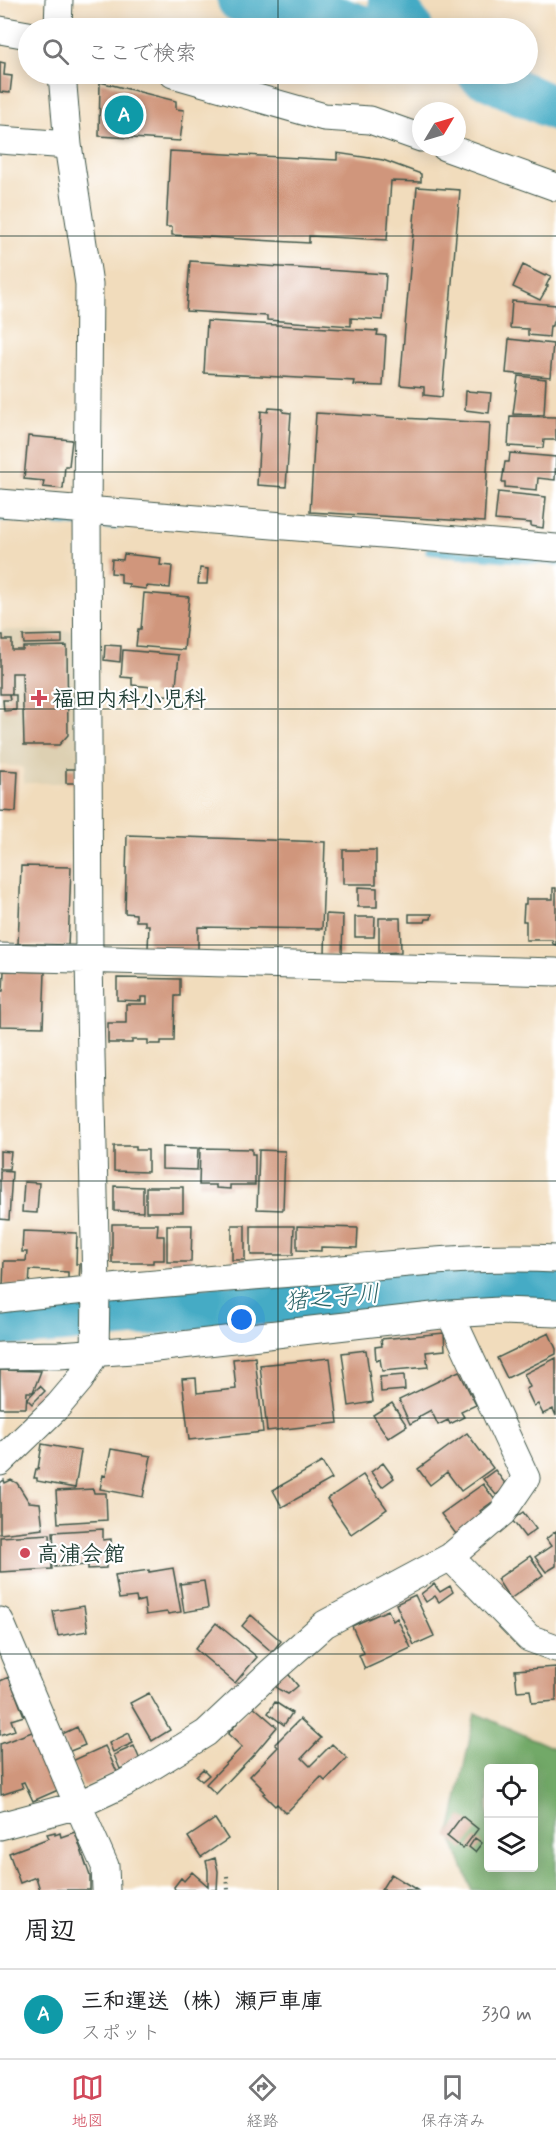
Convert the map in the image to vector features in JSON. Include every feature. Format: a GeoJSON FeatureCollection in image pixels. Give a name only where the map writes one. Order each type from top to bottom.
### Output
{"type":"FeatureCollection","features":[{"type":"Feature","properties":{"kind":"street"},"geometry":{"type":"LineString","coordinates":[[0,30],[18,33]]}},
{"type":"Feature","properties":{"kind":"street"},"geometry":{"type":"LineString","coordinates":[[0,1462],[58,1406],[80,1380],[95,1346],[96,1292],[89,960],[87,520],[89,284],[68,145],[63,84]]}},
{"type":"Feature","properties":{"kind":"street"},"geometry":{"type":"LineString","coordinates":[[208,84],[324,117],[370,120],[412,135]]}},
{"type":"Feature","properties":{"kind":"street"},"geometry":{"type":"LineString","coordinates":[[0,140],[68,145]]}},
{"type":"Feature","properties":{"kind":"street"},"geometry":{"type":"LineString","coordinates":[[466,155],[556,188]]}},
{"type":"Feature","properties":{"kind":"street"},"geometry":{"type":"LineString","coordinates":[[0,503],[87,520],[556,548]]}},
{"type":"Feature","properties":{"kind":"street"},"geometry":{"type":"LineString","coordinates":[[0,957],[556,972]]}},
{"type":"Feature","properties":{"kind":"street"},"geometry":{"type":"LineString","coordinates":[[0,1299],[471,1259],[556,1259]]}},
{"type":"Feature","properties":{"kind":"street"},"geometry":{"type":"LineString","coordinates":[[0,1356],[450,1314],[500,1311],[556,1313]]}},
{"type":"Feature","properties":{"kind":"street"},"geometry":{"type":"LineString","coordinates":[[0,1826],[78,1805],[125,1783],[206,1733],[325,1624],[450,1557],[502,1513],[526,1478],[450,1314]]}},
{"type":"Feature","properties":{"kind":"street"},"geometry":{"type":"LineString","coordinates":[[450,1557],[529,1638],[556,1648]]}},
{"type":"Feature","properties":{"kind":"street"},"geometry":{"type":"LineString","coordinates":[[0,1622],[105,1866],[106,1890]]}},
{"type":"Feature","properties":{"kind":"path"},"geometry":{"type":"LineString","coordinates":[[227,1876],[228,1890]]}},
{"type":"Feature","properties":{"kind":"shaded area","name":"福田内科小児科"},"geometry":{"type":"Polygon","coordinates":[[[0,630],[77,631],[79,783],[24,783],[23,767],[0,765],[0,630]]]}},
{"type":"Feature","properties":{"kind":"green space"},"geometry":{"type":"Polygon","coordinates":[[[475,1713],[556,1749],[556,1890],[472,1890],[450,1834],[475,1713]]]}},
{"type":"Feature","properties":{"kind":"building"},"geometry":{"type":"Polygon","coordinates":[[[0,62],[5,63],[4,75],[12,76],[10,93],[0,92],[0,62]]]}},
{"type":"Feature","properties":{"kind":"building"},"geometry":{"type":"Polygon","coordinates":[[[100,84],[176,101],[176,109],[184,110],[180,141],[99,136],[100,84]]]}},
{"type":"Feature","properties":{"kind":"building"},"geometry":{"type":"Polygon","coordinates":[[[170,151],[337,160],[337,153],[383,160],[421,174],[421,182],[391,181],[387,240],[309,236],[309,243],[172,235],[172,227],[166,227],[170,151]]]}},
{"type":"Feature","properties":{"kind":"building"},"geometry":{"type":"Polygon","coordinates":[[[417,187],[460,190],[442,397],[424,395],[424,387],[400,385],[417,187]]]}},
{"type":"Feature","properties":{"kind":"building"},"geometry":{"type":"Polygon","coordinates":[[[190,261],[386,274],[383,320],[351,318],[351,326],[267,320],[267,316],[186,311],[190,261]]]}},
{"type":"Feature","properties":{"kind":"building"},"geometry":{"type":"Polygon","coordinates":[[[523,265],[545,276],[546,274],[551,276],[540,300],[513,287],[523,265]]]}},
{"type":"Feature","properties":{"kind":"building"},"geometry":{"type":"Polygon","coordinates":[[[512,301],[556,305],[555,321],[550,326],[549,337],[528,335],[528,329],[510,328],[512,301]]]}},
{"type":"Feature","properties":{"kind":"building"},"geometry":{"type":"Polygon","coordinates":[[[207,321],[378,331],[377,335],[386,336],[383,386],[354,385],[355,381],[204,373],[207,321]]]}},
{"type":"Feature","properties":{"kind":"building"},"geometry":{"type":"Polygon","coordinates":[[[509,339],[553,344],[550,377],[506,373],[509,339]]]}},
{"type":"Feature","properties":{"kind":"building"},"geometry":{"type":"Polygon","coordinates":[[[518,376],[546,379],[544,415],[513,414],[518,376]]]}},
{"type":"Feature","properties":{"kind":"building"},"geometry":{"type":"Polygon","coordinates":[[[466,391],[491,393],[489,413],[465,410],[466,391]]]}},
{"type":"Feature","properties":{"kind":"building"},"geometry":{"type":"Polygon","coordinates":[[[269,408],[283,409],[283,412],[291,413],[286,487],[257,485],[261,411],[268,412],[269,408]]]}},
{"type":"Feature","properties":{"kind":"building"},"geometry":{"type":"Polygon","coordinates":[[[316,413],[490,423],[484,522],[310,512],[316,413]]]}},
{"type":"Feature","properties":{"kind":"building"},"geometry":{"type":"Polygon","coordinates":[[[510,416],[556,417],[556,440],[544,440],[543,448],[508,446],[510,416]]]}},
{"type":"Feature","properties":{"kind":"building"},"geometry":{"type":"Polygon","coordinates":[[[28,436],[72,440],[69,466],[65,466],[63,489],[43,487],[44,481],[24,479],[28,436]]]}},
{"type":"Feature","properties":{"kind":"building"},"geometry":{"type":"Polygon","coordinates":[[[510,453],[556,457],[555,480],[538,478],[537,490],[505,487],[505,482],[502,482],[505,462],[509,462],[510,453]]]}},
{"type":"Feature","properties":{"kind":"building"},"geometry":{"type":"Polygon","coordinates":[[[498,492],[546,497],[543,528],[531,526],[531,523],[495,520],[498,492]]]}},
{"type":"Feature","properties":{"kind":"building"},"geometry":{"type":"Polygon","coordinates":[[[124,554],[161,558],[160,565],[172,566],[170,588],[146,586],[146,589],[129,587],[129,584],[121,583],[121,574],[111,573],[112,559],[123,560],[124,554]]]}},
{"type":"Feature","properties":{"kind":"building"},"geometry":{"type":"Polygon","coordinates":[[[200,568],[208,569],[207,584],[198,584],[200,568]]]}},
{"type":"Feature","properties":{"kind":"building"},"geometry":{"type":"Polygon","coordinates":[[[144,593],[189,597],[184,650],[136,646],[138,629],[141,629],[144,593]]]}},
{"type":"Feature","properties":{"kind":"building"},"geometry":{"type":"Polygon","coordinates":[[[0,635],[3,635],[3,640],[12,640],[12,650],[23,650],[23,647],[67,646],[68,735],[59,745],[24,745],[22,673],[12,673],[12,694],[0,694],[0,635]]]}},
{"type":"Feature","properties":{"kind":"building"},"geometry":{"type":"Polygon","coordinates":[[[62,635],[62,643],[24,644],[23,636],[62,635]]]}},
{"type":"Feature","properties":{"kind":"building"},"geometry":{"type":"Polygon","coordinates":[[[105,645],[121,646],[120,662],[104,660],[105,645]]]}},
{"type":"Feature","properties":{"kind":"building"},"geometry":{"type":"Polygon","coordinates":[[[123,650],[179,655],[175,696],[151,694],[152,687],[132,685],[132,678],[121,677],[123,650]]]}},
{"type":"Feature","properties":{"kind":"building"},"geometry":{"type":"Polygon","coordinates":[[[9,695],[16,695],[16,710],[4,711],[3,700],[10,700],[9,695]]]}},
{"type":"Feature","properties":{"kind":"building"},"geometry":{"type":"Polygon","coordinates":[[[66,769],[75,769],[75,783],[66,783],[66,769]]]}},
{"type":"Feature","properties":{"kind":"building"},"geometry":{"type":"Polygon","coordinates":[[[0,770],[18,771],[16,812],[0,811],[0,770]]]}},
{"type":"Feature","properties":{"kind":"building"},"geometry":{"type":"Polygon","coordinates":[[[127,835],[325,842],[322,929],[198,927],[198,950],[148,949],[149,925],[145,925],[145,921],[136,921],[136,914],[125,913],[127,835]]]}},
{"type":"Feature","properties":{"kind":"building"},"geometry":{"type":"Polygon","coordinates":[[[343,850],[376,850],[376,884],[343,884],[343,850]]]}},
{"type":"Feature","properties":{"kind":"building"},"geometry":{"type":"Polygon","coordinates":[[[21,866],[71,867],[68,947],[18,945],[21,866]]]}},
{"type":"Feature","properties":{"kind":"building"},"geometry":{"type":"Polygon","coordinates":[[[358,887],[377,888],[377,907],[358,907],[358,887]]]}},
{"type":"Feature","properties":{"kind":"building"},"geometry":{"type":"Polygon","coordinates":[[[553,888],[556,888],[556,945],[552,940],[526,940],[526,921],[523,921],[526,899],[553,899],[553,888]]]}},
{"type":"Feature","properties":{"kind":"building"},"geometry":{"type":"Polygon","coordinates":[[[326,914],[343,915],[342,955],[325,955],[326,914]]]}},
{"type":"Feature","properties":{"kind":"building"},"geometry":{"type":"Polygon","coordinates":[[[409,914],[432,914],[431,919],[426,919],[425,922],[409,922],[409,914]]]}},
{"type":"Feature","properties":{"kind":"building"},"geometry":{"type":"Polygon","coordinates":[[[355,917],[375,917],[374,937],[355,937],[355,917]]]}},
{"type":"Feature","properties":{"kind":"building"},"geometry":{"type":"Polygon","coordinates":[[[379,918],[400,918],[401,952],[379,953],[379,918]]]}},
{"type":"Feature","properties":{"kind":"building"},"geometry":{"type":"Polygon","coordinates":[[[4,971],[45,972],[43,1027],[0,1026],[0,991],[3,991],[4,971]]]}},
{"type":"Feature","properties":{"kind":"building"},"geometry":{"type":"Polygon","coordinates":[[[117,978],[180,979],[180,996],[175,996],[174,1041],[161,1041],[161,1044],[148,1044],[148,1040],[108,1043],[108,1023],[126,1023],[126,1004],[147,1004],[147,997],[141,997],[141,1001],[117,1000],[117,978]]]}},
{"type":"Feature","properties":{"kind":"building"},"geometry":{"type":"Polygon","coordinates":[[[114,1146],[136,1146],[136,1150],[148,1150],[148,1172],[114,1171],[114,1146]]]}},
{"type":"Feature","properties":{"kind":"building"},"geometry":{"type":"Polygon","coordinates":[[[162,1147],[198,1148],[197,1170],[162,1169],[162,1147]]]}},
{"type":"Feature","properties":{"kind":"building"},"geometry":{"type":"Polygon","coordinates":[[[200,1148],[252,1149],[252,1154],[255,1154],[255,1185],[230,1185],[230,1189],[216,1188],[216,1185],[199,1185],[200,1148]]]}},
{"type":"Feature","properties":{"kind":"building"},"geometry":{"type":"Polygon","coordinates":[[[259,1150],[285,1151],[283,1210],[257,1209],[259,1150]]]}},
{"type":"Feature","properties":{"kind":"building"},"geometry":{"type":"Polygon","coordinates":[[[0,1151],[11,1152],[9,1169],[0,1169],[0,1151]]]}},
{"type":"Feature","properties":{"kind":"building"},"geometry":{"type":"Polygon","coordinates":[[[0,1171],[12,1172],[9,1220],[0,1219],[0,1171]]]}},
{"type":"Feature","properties":{"kind":"building"},"geometry":{"type":"Polygon","coordinates":[[[24,1182],[39,1183],[37,1213],[22,1212],[24,1182]]]}},
{"type":"Feature","properties":{"kind":"building"},"geometry":{"type":"Polygon","coordinates":[[[114,1186],[143,1187],[143,1212],[114,1211],[114,1186]]]}},
{"type":"Feature","properties":{"kind":"building"},"geometry":{"type":"Polygon","coordinates":[[[146,1187],[183,1187],[183,1212],[146,1212],[146,1187]]]}},
{"type":"Feature","properties":{"kind":"building"},"geometry":{"type":"Polygon","coordinates":[[[112,1224],[158,1224],[157,1236],[164,1236],[164,1260],[153,1260],[153,1263],[112,1263],[112,1224]]]}},
{"type":"Feature","properties":{"kind":"building"},"geometry":{"type":"Polygon","coordinates":[[[167,1225],[192,1225],[191,1262],[167,1262],[167,1225]]]}},
{"type":"Feature","properties":{"kind":"building"},"geometry":{"type":"Polygon","coordinates":[[[232,1225],[245,1225],[245,1260],[232,1260],[232,1225]]]}},
{"type":"Feature","properties":{"kind":"building"},"geometry":{"type":"Polygon","coordinates":[[[251,1226],[294,1226],[293,1255],[251,1255],[251,1226]]]}},
{"type":"Feature","properties":{"kind":"building"},"geometry":{"type":"Polygon","coordinates":[[[297,1226],[358,1228],[357,1248],[321,1247],[321,1251],[297,1250],[297,1226]]]}},
{"type":"Feature","properties":{"kind":"building"},"geometry":{"type":"Polygon","coordinates":[[[23,1231],[77,1233],[76,1264],[80,1264],[79,1281],[68,1280],[68,1272],[30,1270],[29,1287],[3,1285],[4,1261],[26,1261],[27,1252],[22,1252],[23,1231]]]}},
{"type":"Feature","properties":{"kind":"building"},"geometry":{"type":"Polygon","coordinates":[[[444,1333],[445,1350],[426,1352],[428,1367],[382,1371],[380,1359],[376,1360],[375,1347],[382,1346],[381,1339],[444,1333]]]}},
{"type":"Feature","properties":{"kind":"building"},"geometry":{"type":"Polygon","coordinates":[[[549,1333],[556,1354],[507,1378],[497,1358],[549,1333]]]}},
{"type":"Feature","properties":{"kind":"building"},"geometry":{"type":"Polygon","coordinates":[[[366,1350],[373,1402],[349,1406],[342,1353],[366,1350]]]}},
{"type":"Feature","properties":{"kind":"building"},"geometry":{"type":"Polygon","coordinates":[[[255,1357],[263,1432],[189,1440],[182,1379],[196,1378],[197,1393],[236,1389],[233,1359],[255,1357]]]}},
{"type":"Feature","properties":{"kind":"building"},"geometry":{"type":"Polygon","coordinates":[[[330,1358],[338,1423],[267,1431],[260,1365],[330,1358]]]}},
{"type":"Feature","properties":{"kind":"building"},"geometry":{"type":"Polygon","coordinates":[[[556,1358],[556,1416],[553,1409],[543,1414],[538,1404],[534,1406],[526,1389],[530,1387],[524,1374],[556,1358]]]}},
{"type":"Feature","properties":{"kind":"building"},"geometry":{"type":"Polygon","coordinates":[[[0,1370],[41,1371],[33,1392],[27,1392],[26,1408],[0,1408],[0,1370]]]}},
{"type":"Feature","properties":{"kind":"building"},"geometry":{"type":"Polygon","coordinates":[[[459,1371],[476,1405],[461,1412],[464,1417],[450,1424],[448,1420],[438,1425],[431,1410],[410,1424],[399,1400],[459,1371]]]}},
{"type":"Feature","properties":{"kind":"building"},"geometry":{"type":"Polygon","coordinates":[[[404,1375],[405,1390],[381,1392],[380,1377],[404,1375]]]}},
{"type":"Feature","properties":{"kind":"building"},"geometry":{"type":"Polygon","coordinates":[[[40,1386],[45,1391],[32,1404],[27,1399],[40,1386]]]}},
{"type":"Feature","properties":{"kind":"building"},"geometry":{"type":"Polygon","coordinates":[[[392,1403],[407,1426],[388,1438],[373,1415],[392,1403]]]}},
{"type":"Feature","properties":{"kind":"building"},"geometry":{"type":"Polygon","coordinates":[[[467,1433],[493,1468],[461,1491],[447,1472],[430,1485],[418,1469],[467,1433]]]}},
{"type":"Feature","properties":{"kind":"building"},"geometry":{"type":"Polygon","coordinates":[[[42,1444],[81,1451],[75,1488],[37,1481],[37,1478],[34,1478],[36,1469],[38,1469],[42,1444]]]}},
{"type":"Feature","properties":{"kind":"building"},"geometry":{"type":"Polygon","coordinates":[[[111,1449],[151,1456],[143,1497],[100,1489],[103,1475],[106,1476],[111,1449]]]}},
{"type":"Feature","properties":{"kind":"building"},"geometry":{"type":"Polygon","coordinates":[[[322,1462],[332,1479],[282,1507],[273,1490],[322,1462]]]}},
{"type":"Feature","properties":{"kind":"building"},"geometry":{"type":"Polygon","coordinates":[[[383,1463],[394,1478],[382,1487],[371,1472],[383,1463]]]}},
{"type":"Feature","properties":{"kind":"building"},"geometry":{"type":"Polygon","coordinates":[[[495,1470],[507,1486],[496,1495],[483,1479],[495,1470]]]}},
{"type":"Feature","properties":{"kind":"building"},"geometry":{"type":"Polygon","coordinates":[[[363,1475],[387,1509],[351,1534],[327,1499],[363,1475]]]}},
{"type":"Feature","properties":{"kind":"building"},"geometry":{"type":"Polygon","coordinates":[[[4,1480],[5,1483],[11,1480],[17,1483],[29,1502],[40,1503],[43,1529],[0,1534],[0,1483],[4,1480]]]}},
{"type":"Feature","properties":{"kind":"building"},"geometry":{"type":"Polygon","coordinates":[[[483,1484],[495,1500],[480,1511],[482,1514],[456,1534],[441,1514],[483,1484]]]}},
{"type":"Feature","properties":{"kind":"building"},"geometry":{"type":"Polygon","coordinates":[[[93,1489],[94,1493],[106,1493],[107,1520],[58,1523],[56,1491],[93,1489]]]}},
{"type":"Feature","properties":{"kind":"building"},"geometry":{"type":"Polygon","coordinates":[[[523,1512],[536,1529],[525,1537],[512,1520],[523,1512]]]}},
{"type":"Feature","properties":{"kind":"building"},"geometry":{"type":"Polygon","coordinates":[[[103,1529],[103,1540],[111,1539],[112,1560],[106,1560],[106,1568],[88,1569],[88,1565],[55,1567],[53,1532],[103,1529]]]}},
{"type":"Feature","properties":{"kind":"building"},"geometry":{"type":"Polygon","coordinates":[[[556,1531],[556,1566],[546,1572],[535,1557],[551,1546],[546,1539],[556,1531]]]}},
{"type":"Feature","properties":{"kind":"building","name":"高浦会館"},"geometry":{"type":"Polygon","coordinates":[[[50,1534],[52,1569],[0,1572],[0,1537],[50,1534]]]}},
{"type":"Feature","properties":{"kind":"building"},"geometry":{"type":"Polygon","coordinates":[[[530,1556],[543,1575],[510,1599],[497,1579],[530,1556]]]}},
{"type":"Feature","properties":{"kind":"building"},"geometry":{"type":"Polygon","coordinates":[[[173,1568],[181,1612],[146,1615],[144,1600],[137,1602],[136,1597],[119,1599],[115,1575],[173,1568]]]}},
{"type":"Feature","properties":{"kind":"building"},"geometry":{"type":"Polygon","coordinates":[[[204,1581],[208,1608],[184,1612],[180,1584],[204,1581]]]}},
{"type":"Feature","properties":{"kind":"building"},"geometry":{"type":"Polygon","coordinates":[[[434,1584],[440,1592],[450,1586],[453,1592],[439,1602],[435,1596],[426,1602],[421,1594],[434,1584]]]}},
{"type":"Feature","properties":{"kind":"building"},"geometry":{"type":"Polygon","coordinates":[[[415,1595],[434,1636],[414,1645],[396,1604],[415,1595]]]}},
{"type":"Feature","properties":{"kind":"building"},"geometry":{"type":"Polygon","coordinates":[[[84,1606],[88,1631],[58,1636],[53,1611],[84,1606]]]}},
{"type":"Feature","properties":{"kind":"building"},"geometry":{"type":"Polygon","coordinates":[[[388,1610],[393,1621],[397,1618],[411,1648],[365,1669],[359,1655],[364,1653],[352,1626],[388,1610]]]}},
{"type":"Feature","properties":{"kind":"building"},"geometry":{"type":"Polygon","coordinates":[[[251,1615],[281,1641],[272,1652],[242,1626],[251,1615]]]}},
{"type":"Feature","properties":{"kind":"building"},"geometry":{"type":"Polygon","coordinates":[[[216,1623],[257,1657],[235,1683],[195,1649],[216,1623]]]}},
{"type":"Feature","properties":{"kind":"building"},"geometry":{"type":"Polygon","coordinates":[[[556,1667],[556,1701],[532,1703],[530,1690],[517,1691],[515,1670],[556,1667]]]}},
{"type":"Feature","properties":{"kind":"building"},"geometry":{"type":"Polygon","coordinates":[[[285,1670],[298,1686],[288,1694],[278,1689],[272,1681],[285,1670]]]}},
{"type":"Feature","properties":{"kind":"building"},"geometry":{"type":"Polygon","coordinates":[[[9,1677],[24,1716],[11,1720],[15,1730],[0,1735],[0,1681],[9,1677]]]}},
{"type":"Feature","properties":{"kind":"building"},"geometry":{"type":"Polygon","coordinates":[[[149,1693],[170,1730],[152,1741],[130,1703],[149,1693]]]}},
{"type":"Feature","properties":{"kind":"building"},"geometry":{"type":"Polygon","coordinates":[[[275,1702],[292,1713],[284,1725],[268,1713],[275,1702]]]}},
{"type":"Feature","properties":{"kind":"building"},"geometry":{"type":"Polygon","coordinates":[[[252,1705],[277,1727],[216,1794],[206,1784],[242,1747],[228,1734],[252,1705]]]}},
{"type":"Feature","properties":{"kind":"building"},"geometry":{"type":"Polygon","coordinates":[[[300,1719],[321,1738],[302,1758],[310,1766],[332,1744],[347,1758],[325,1781],[321,1777],[286,1813],[263,1794],[265,1793],[261,1787],[250,1776],[278,1747],[275,1744],[300,1719]]]}},
{"type":"Feature","properties":{"kind":"building"},"geometry":{"type":"Polygon","coordinates":[[[77,1727],[85,1745],[68,1752],[60,1735],[77,1727]]]}},
{"type":"Feature","properties":{"kind":"building"},"geometry":{"type":"Polygon","coordinates":[[[32,1732],[58,1790],[33,1801],[24,1782],[21,1783],[23,1788],[1,1795],[0,1744],[32,1732]]]}},
{"type":"Feature","properties":{"kind":"building"},"geometry":{"type":"Polygon","coordinates":[[[129,1733],[133,1743],[113,1752],[109,1743],[129,1733]]]}},
{"type":"Feature","properties":{"kind":"building"},"geometry":{"type":"Polygon","coordinates":[[[105,1746],[117,1772],[84,1787],[72,1761],[105,1746]]]}},
{"type":"Feature","properties":{"kind":"building"},"geometry":{"type":"Polygon","coordinates":[[[134,1746],[140,1760],[120,1769],[114,1755],[134,1746]]]}},
{"type":"Feature","properties":{"kind":"building"},"geometry":{"type":"Polygon","coordinates":[[[203,1769],[209,1775],[202,1781],[196,1776],[203,1769]]]}},
{"type":"Feature","properties":{"kind":"building"},"geometry":{"type":"Polygon","coordinates":[[[462,1816],[478,1829],[463,1849],[447,1836],[462,1816]]]}},
{"type":"Feature","properties":{"kind":"building"},"geometry":{"type":"Polygon","coordinates":[[[215,1819],[228,1839],[201,1857],[188,1837],[215,1819]]]}},
{"type":"Feature","properties":{"kind":"building"},"geometry":{"type":"Polygon","coordinates":[[[55,1832],[55,1835],[60,1833],[61,1837],[75,1832],[90,1876],[90,1890],[40,1890],[36,1877],[20,1883],[9,1853],[49,1838],[47,1834],[55,1832]]]}},
{"type":"Feature","properties":{"kind":"building"},"geometry":{"type":"Polygon","coordinates":[[[475,1838],[482,1843],[475,1852],[469,1847],[475,1838]]]}},
{"type":"Feature","properties":{"kind":"building"},"geometry":{"type":"Polygon","coordinates":[[[215,1858],[218,1871],[217,1890],[175,1890],[174,1887],[181,1878],[184,1881],[192,1872],[208,1886],[206,1861],[215,1858]]]}},
{"type":"Feature","properties":{"kind":"building"},"geometry":{"type":"Polygon","coordinates":[[[391,1874],[417,1890],[381,1890],[391,1874]]]}},
{"type":"Feature","properties":{"kind":"waterway"},"geometry":{"type":"LineString","coordinates":[[239,0],[334,18]]}},
{"type":"Feature","properties":{"kind":"waterway"},"geometry":{"type":"LineString","coordinates":[[390,0],[404,18]]}},
{"type":"Feature","properties":{"kind":"waterway"},"geometry":{"type":"LineString","coordinates":[[501,84],[556,109]]}},
{"type":"Feature","properties":{"kind":"waterway"},"geometry":{"type":"LineString","coordinates":[[0,517],[115,526]]}},
{"type":"Feature","properties":{"kind":"waterway"},"geometry":{"type":"LineString","coordinates":[[429,551],[556,562]]}},
{"type":"Feature","properties":{"kind":"waterway","name":"猪之子川"},"geometry":{"type":"LineString","coordinates":[[0,1325],[411,1290],[519,1284],[556,1289]]}},
{"type":"Feature","properties":{"kind":"place","name":"三和運送（株）瀬戸車庫"},"geometry":{"type":"Point","coordinates":[124,115]}},
{"type":"Feature","properties":{"kind":"place","name":"福田内科小児科"},"geometry":{"type":"Point","coordinates":[39,698]}},
{"type":"Feature","properties":{"kind":"place","name":"高浦会館"},"geometry":{"type":"Point","coordinates":[25,1553]}}]}
